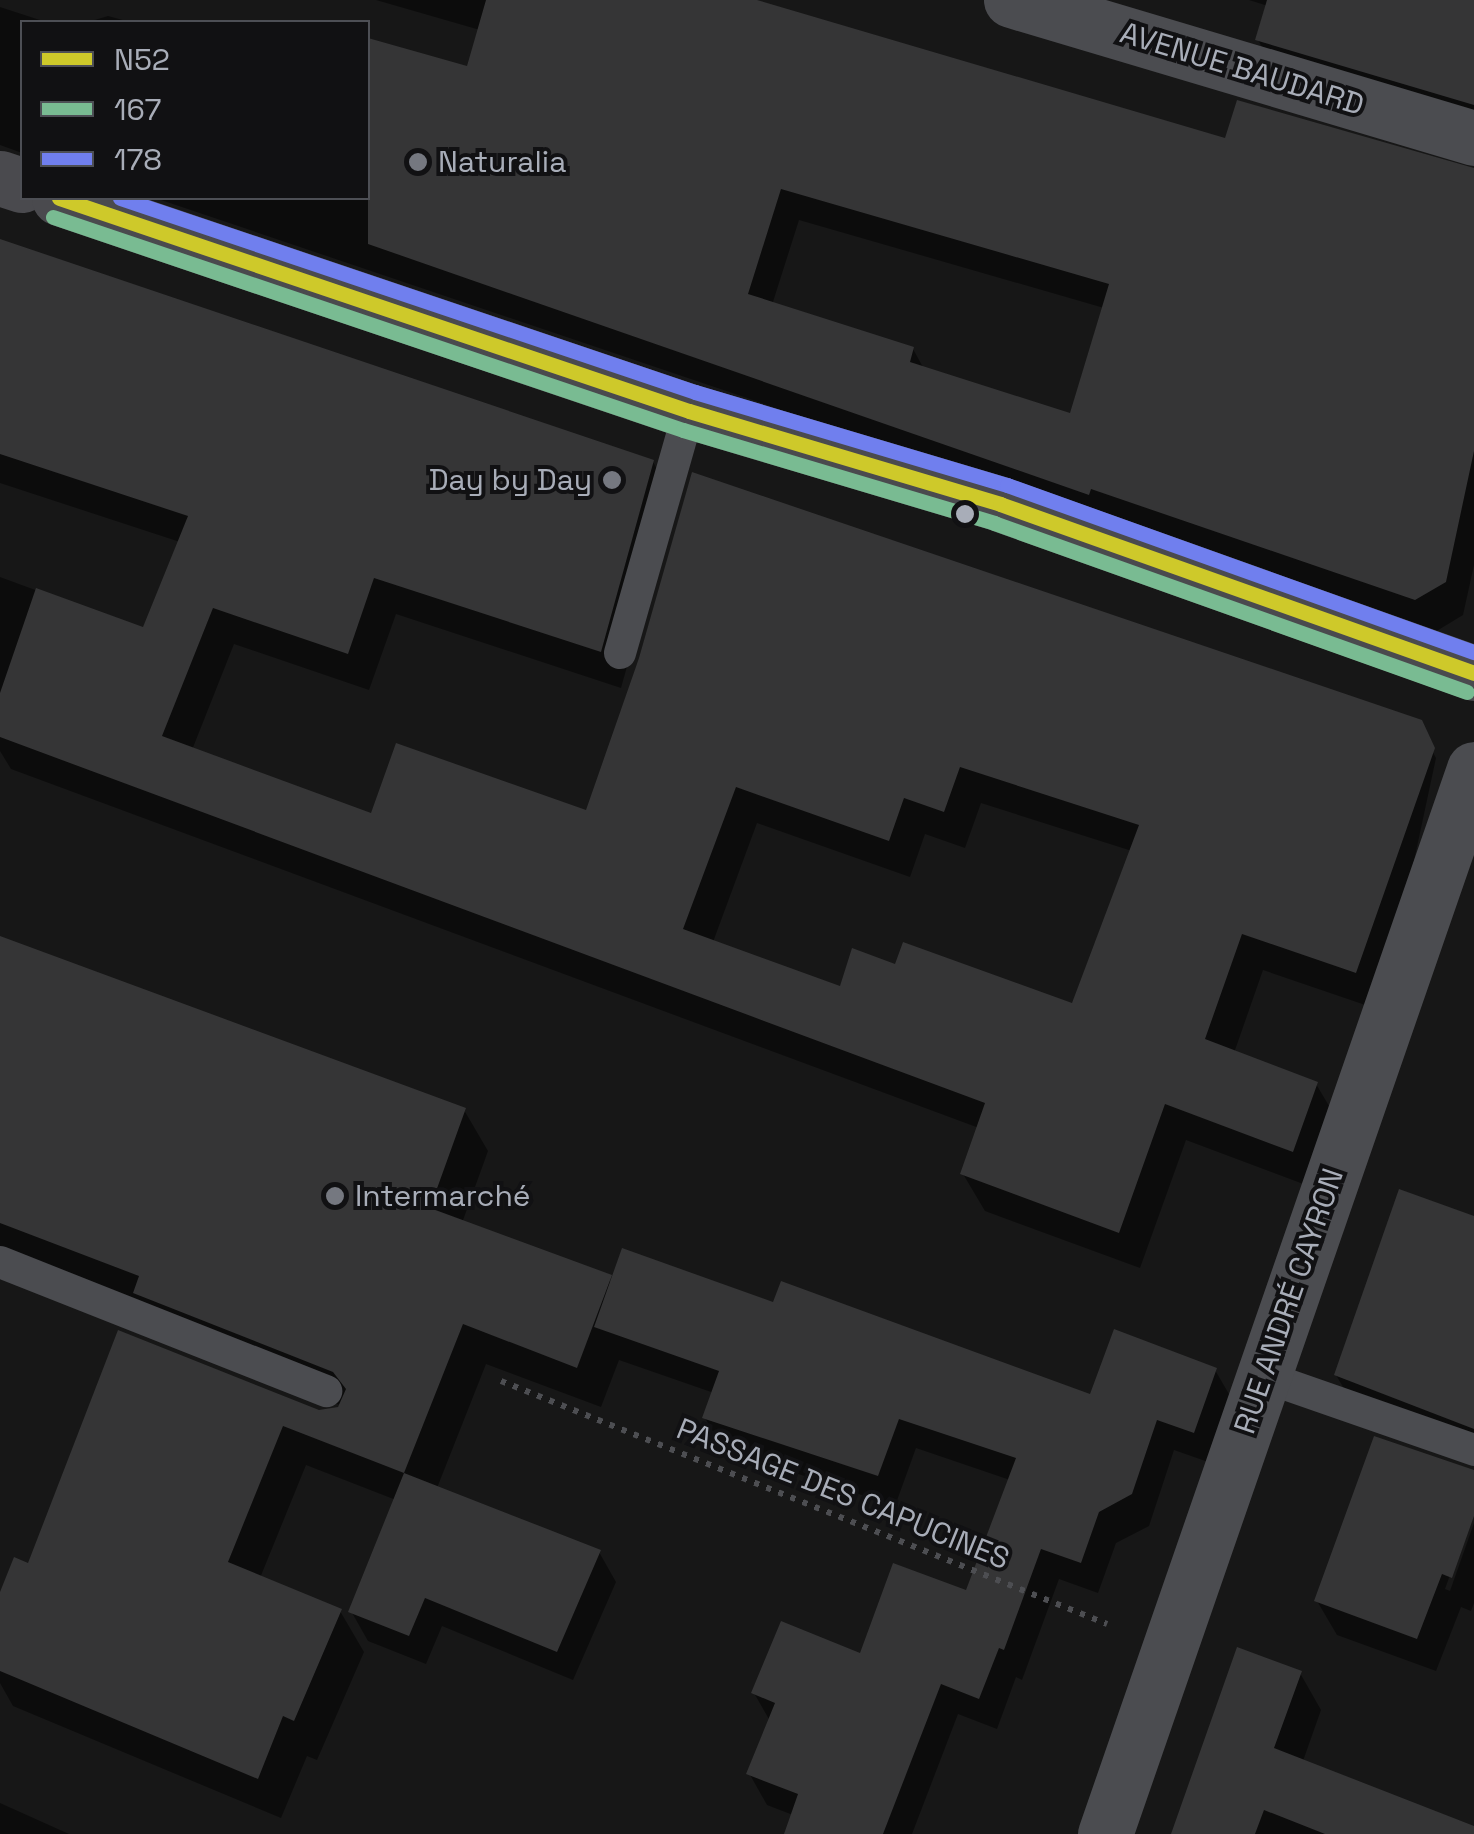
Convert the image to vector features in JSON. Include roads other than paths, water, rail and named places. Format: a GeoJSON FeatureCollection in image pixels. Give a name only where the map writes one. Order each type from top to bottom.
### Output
{"type":"FeatureCollection","features":[{"type":"Feature","properties":{"kind":"main road"},"geometry":{"type":"LineString","coordinates":[[65,200],[690,411],[1000,504],[1474,673]]}},
{"type":"Feature","properties":{"kind":"street","name":"AVENUE BAUDARD"},"geometry":{"type":"LineString","coordinates":[[1011,0],[1474,138]]}},
{"type":"Feature","properties":{"kind":"street","name":"RUE ANDRÉ CAYRON"},"geometry":{"type":"LineString","coordinates":[[1105,1834],[1474,769]]}},
{"type":"Feature","properties":{"kind":"lane"},"geometry":{"type":"LineString","coordinates":[[620,653],[690,411]]}},
{"type":"Feature","properties":{"kind":"lane"},"geometry":{"type":"LineString","coordinates":[[0,1262],[326,1391]]}},
{"type":"Feature","properties":{"kind":"lane"},"geometry":{"type":"LineString","coordinates":[[1262,1376],[1474,1450]]}},
{"type":"Feature","properties":{"kind":"place","name":"Naturalia"},"geometry":{"type":"Point","coordinates":[418,162]}},
{"type":"Feature","properties":{"kind":"place","name":"Day by Day"},"geometry":{"type":"Point","coordinates":[612,480]}},
{"type":"Feature","properties":{"kind":"place","name":"Intermarché"},"geometry":{"type":"Point","coordinates":[335,1196]}}]}
